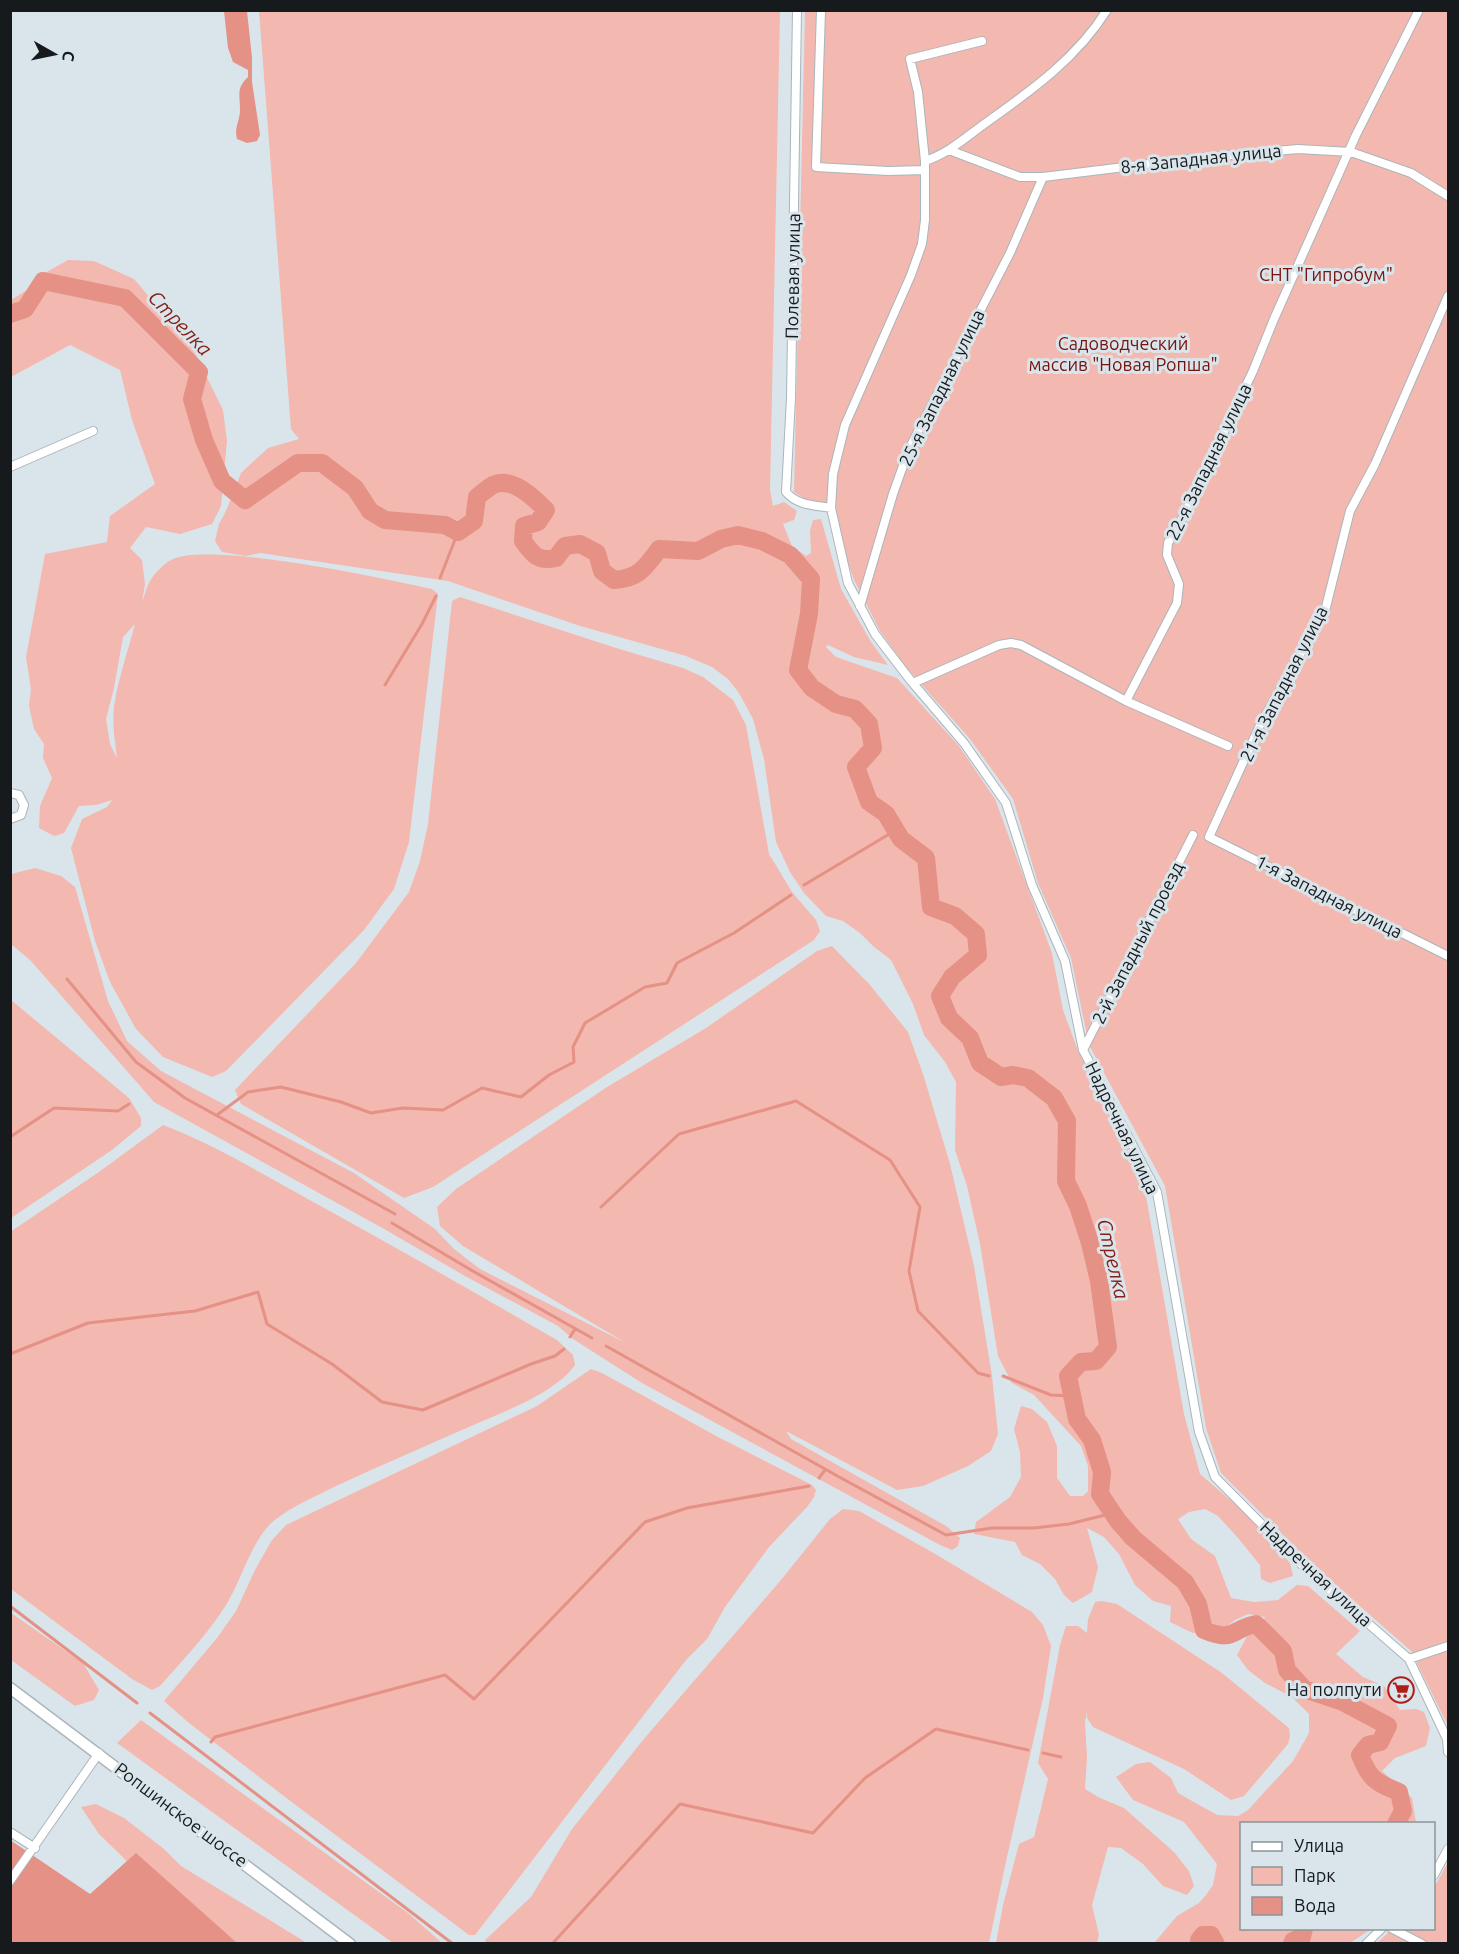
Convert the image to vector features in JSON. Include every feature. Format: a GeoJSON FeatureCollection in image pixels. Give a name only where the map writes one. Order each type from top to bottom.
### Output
{"type":"FeatureCollection","features":[{"type":"Feature","properties":{"kind":"main road","name":"Ропшинское шоссе"},"geometry":{"type":"LineString","coordinates":[[10,1688],[350,1944]]}},
{"type":"Feature","properties":{"kind":"street","name":"Полевая улица"},"geometry":{"type":"LineString","coordinates":[[796,10],[792,351],[786,492],[793,500],[803,504],[831,508]]}},
{"type":"Feature","properties":{"kind":"street"},"geometry":{"type":"LineString","coordinates":[[821,10],[816,167],[888,171],[925,166],[1026,94],[1063,64],[1095,29],[1107,10]]}},
{"type":"Feature","properties":{"kind":"street","name":"22-я Западная улица"},"geometry":{"type":"LineString","coordinates":[[1126,701],[1177,603],[1179,584],[1167,555],[1168,543],[1181,521],[1253,371],[1274,318],[1351,152],[1356,135],[1419,10]]}},
{"type":"Feature","properties":{"kind":"street","name":"Надречная улица"},"geometry":{"type":"LineString","coordinates":[[982,41],[910,59],[918,92],[925,166],[926,220],[922,244],[911,275],[845,425],[833,474],[831,508],[848,583],[875,634],[964,743],[1006,803],[1032,885],[1065,961],[1083,1050],[1157,1192],[1199,1432],[1215,1476],[1308,1571],[1409,1659],[1446,1739],[1449,1752]]}},
{"type":"Feature","properties":{"kind":"street","name":"8-я Западная улица"},"geometry":{"type":"LineString","coordinates":[[949,150],[1020,177],[1043,177],[1198,158],[1298,149],[1351,152],[1411,174],[1449,196]]}},
{"type":"Feature","properties":{"kind":"street","name":"25-я Западная улица"},"geometry":{"type":"LineString","coordinates":[[860,606],[893,494],[909,449],[1010,253],[1043,177]]}},
{"type":"Feature","properties":{"kind":"street","name":"21-я Западная улица"},"geometry":{"type":"LineString","coordinates":[[1209,837],[1261,723],[1325,611],[1350,511],[1375,464],[1449,296]]}},
{"type":"Feature","properties":{"kind":"street"},"geometry":{"type":"LineString","coordinates":[[10,467],[93,431]]}},
{"type":"Feature","properties":{"kind":"street"},"geometry":{"type":"LineString","coordinates":[[913,683],[999,645],[1011,643],[1021,645],[1126,701],[1228,746]]}},
{"type":"Feature","properties":{"kind":"street"},"geometry":{"type":"LineString","coordinates":[[10,793],[19,795],[24,805],[21,815],[10,819]]}},
{"type":"Feature","properties":{"kind":"street","name":"2-й Западный проезд"},"geometry":{"type":"LineString","coordinates":[[1083,1050],[1193,835]]}},
{"type":"Feature","properties":{"kind":"street","name":"1-я Западная улица"},"geometry":{"type":"LineString","coordinates":[[1209,837],[1449,956]]}},
{"type":"Feature","properties":{"kind":"street"},"geometry":{"type":"LineString","coordinates":[[1409,1659],[1448,1647]]}},
{"type":"Feature","properties":{"kind":"street"},"geometry":{"type":"LineString","coordinates":[[10,1881],[99,1753]]}},
{"type":"Feature","properties":{"kind":"street"},"geometry":{"type":"LineString","coordinates":[[10,1832],[35,1848]]}},
{"type":"Feature","properties":{"kind":"street"},"geometry":{"type":"LineString","coordinates":[[1435,1873],[1449,1849]]}},
{"type":"Feature","properties":{"kind":"street"},"geometry":{"type":"LineString","coordinates":[[1366,1944],[1381,1930]]}},
{"type":"Feature","properties":{"kind":"street"},"geometry":{"type":"LineString","coordinates":[[1393,1930],[1422,1944]]}},
{"type":"Feature","properties":{"kind":"green space"},"geometry":{"type":"Polygon","coordinates":[[[259,11],[780,11],[770,490],[773,506],[784,502],[797,511],[794,520],[783,524],[792,546],[806,556],[811,553],[810,531],[813,520],[821,519],[841,589],[871,642],[888,665],[854,657],[828,645],[826,647],[836,657],[897,678],[959,746],[995,799],[1052,953],[1063,1010],[1077,1048],[1112,1119],[1137,1163],[1145,1190],[1184,1414],[1200,1474],[1243,1511],[1290,1563],[1293,1576],[1270,1583],[1261,1579],[1260,1565],[1218,1516],[1205,1509],[1189,1512],[1178,1519],[1191,1539],[1215,1556],[1231,1598],[1254,1602],[1278,1600],[1297,1585],[1308,1586],[1360,1631],[1336,1654],[1363,1677],[1384,1686],[1400,1710],[1416,1709],[1424,1712],[1430,1728],[1426,1746],[1395,1758],[1382,1771],[1412,1798],[1416,1822],[1240,1822],[1240,1930],[1370,1930],[1350,1943],[1154,1943],[1177,1916],[1199,1903],[1206,1895],[1213,1885],[1217,1864],[1184,1822],[1133,1800],[1116,1777],[1136,1764],[1150,1762],[1171,1778],[1178,1793],[1217,1815],[1238,1816],[1248,1810],[1293,1761],[1309,1733],[1309,1714],[1292,1697],[1265,1683],[1248,1670],[1237,1655],[1247,1636],[1259,1632],[1265,1617],[1248,1614],[1235,1620],[1221,1631],[1193,1633],[1170,1622],[1171,1606],[1153,1601],[1135,1585],[1119,1554],[1104,1537],[1087,1528],[1098,1567],[1092,1592],[1073,1603],[1040,1564],[1022,1555],[1015,1542],[974,1534],[976,1522],[1010,1497],[1021,1477],[1020,1452],[1014,1429],[1021,1406],[1032,1409],[1047,1422],[1057,1446],[1057,1478],[1070,1496],[1083,1496],[1088,1491],[1088,1466],[1081,1446],[1034,1395],[1012,1383],[998,1356],[980,1244],[967,1186],[955,1150],[956,1082],[945,1062],[924,1035],[913,1004],[891,960],[843,921],[826,916],[804,893],[790,872],[776,842],[764,759],[753,719],[739,693],[728,679],[712,667],[686,656],[577,625],[448,581],[260,553],[246,556],[222,552],[215,541],[219,524],[241,473],[268,448],[299,439],[291,429],[259,11]]]}},
{"type":"Feature","properties":{"kind":"green space","name":"Садоводческий массив \"Новая Ропша\""},"geometry":{"type":"Polygon","coordinates":[[[805,11],[1448,11],[1448,1726],[1411,1651],[1311,1563],[1221,1473],[1206,1428],[1165,1186],[1089,1045],[1071,958],[1038,883],[1013,799],[970,739],[906,667],[880,631],[854,580],[832,516],[794,492],[805,11]]]}},
{"type":"Feature","properties":{"kind":"green space"},"geometry":{"type":"Polygon","coordinates":[[[68,260],[94,261],[134,279],[192,347],[223,410],[227,441],[221,506],[212,524],[180,534],[146,527],[130,548],[142,560],[145,584],[142,602],[149,583],[158,570],[169,561],[188,555],[218,555],[296,563],[432,589],[438,594],[409,842],[394,889],[364,930],[226,1071],[212,1077],[163,1057],[136,1029],[110,982],[95,941],[71,848],[82,819],[107,807],[112,800],[96,805],[79,806],[64,833],[54,836],[39,828],[40,806],[52,778],[43,758],[44,744],[34,729],[29,706],[31,689],[26,657],[45,554],[107,542],[110,516],[155,484],[132,420],[120,370],[70,345],[11,377],[11,300],[27,290],[36,278],[68,260]],[[135,624],[123,637],[106,719],[110,744],[117,758],[114,707],[135,624]]]}},
{"type":"Feature","properties":{"kind":"green space"},"geometry":{"type":"Polygon","coordinates":[[[460,597],[683,668],[703,677],[733,700],[746,725],[769,854],[792,892],[816,920],[820,931],[814,940],[433,1187],[404,1198],[241,1104],[235,1090],[356,963],[409,892],[420,861],[428,824],[452,601],[460,597]]]}},
{"type":"Feature","properties":{"kind":"green space"},"geometry":{"type":"Polygon","coordinates":[[[35,868],[61,876],[75,887],[108,1001],[127,1041],[161,1071],[354,1173],[435,1229],[454,1249],[480,1269],[626,1343],[463,1246],[440,1226],[437,1207],[456,1189],[607,1087],[706,1028],[817,951],[832,946],[870,985],[908,1032],[924,1077],[950,1164],[974,1266],[992,1376],[998,1434],[991,1451],[968,1466],[923,1486],[897,1490],[786,1431],[791,1439],[946,1526],[960,1538],[958,1546],[952,1550],[940,1545],[642,1383],[573,1339],[558,1326],[154,1102],[31,961],[11,944],[11,874],[35,868]]]}},
{"type":"Feature","properties":{"kind":"green space"},"geometry":{"type":"Polygon","coordinates":[[[11,1000],[129,1098],[141,1118],[141,1126],[112,1150],[11,1218],[11,1000]]]}},
{"type":"Feature","properties":{"kind":"green space"},"geometry":{"type":"Polygon","coordinates":[[[163,1125],[253,1168],[557,1340],[573,1355],[575,1365],[556,1384],[531,1399],[336,1486],[276,1519],[260,1537],[232,1595],[219,1616],[160,1686],[152,1690],[132,1679],[11,1589],[10,1232],[99,1172],[163,1125]]]}},
{"type":"Feature","properties":{"kind":"green space"},"geometry":{"type":"Polygon","coordinates":[[[591,1369],[812,1485],[816,1490],[807,1507],[769,1547],[725,1607],[707,1639],[686,1660],[475,1935],[469,1935],[289,1800],[164,1701],[217,1638],[236,1611],[272,1540],[286,1525],[537,1406],[591,1369]]]}},
{"type":"Feature","properties":{"kind":"green space"},"geometry":{"type":"Polygon","coordinates":[[[843,1509],[859,1511],[1032,1612],[1043,1625],[1051,1646],[1043,1698],[989,1943],[486,1943],[485,1940],[531,1897],[572,1829],[643,1740],[781,1580],[830,1519],[843,1509]]]}},
{"type":"Feature","properties":{"kind":"green space"},"geometry":{"type":"Polygon","coordinates":[[[1095,1602],[1117,1604],[1222,1673],[1289,1728],[1288,1744],[1244,1796],[1231,1800],[1184,1769],[1093,1727],[1087,1718],[1087,1712],[1085,1789],[1124,1808],[1174,1852],[1189,1871],[1194,1886],[1187,1895],[1163,1886],[1143,1864],[1121,1848],[1108,1847],[1092,1905],[1099,1935],[1097,1943],[996,1943],[1019,1844],[1034,1837],[1048,1779],[1038,1763],[1060,1645],[1066,1626],[1078,1626],[1087,1633],[1088,1619],[1095,1602]]]}},
{"type":"Feature","properties":{"kind":"green space"},"geometry":{"type":"Polygon","coordinates":[[[11,1613],[83,1663],[99,1690],[94,1700],[75,1706],[11,1660],[11,1613]]]}},
{"type":"Feature","properties":{"kind":"green space"},"geometry":{"type":"Polygon","coordinates":[[[141,1720],[408,1913],[442,1943],[393,1943],[117,1743],[141,1720]]]}},
{"type":"Feature","properties":{"kind":"green space"},"geometry":{"type":"Polygon","coordinates":[[[96,1804],[124,1818],[164,1849],[181,1866],[307,1943],[70,1944],[137,1871],[99,1834],[81,1807],[96,1804]]]}},
{"type":"Feature","properties":{"kind":"green space"},"geometry":{"type":"Polygon","coordinates":[[[1448,1862],[1448,1943],[1376,1944],[1391,1930],[1435,1930],[1435,1886],[1448,1862]]]}},
{"type":"Feature","properties":{"kind":"water"},"geometry":{"type":"Polygon","coordinates":[[[224,11],[247,11],[252,82],[260,135],[257,141],[247,143],[237,139],[240,92],[248,77],[248,70],[233,62],[228,48],[224,11]]]}},
{"type":"Feature","properties":{"kind":"water"},"geometry":{"type":"Polygon","coordinates":[[[10,1840],[90,1894],[136,1853],[237,1943],[11,1943],[10,1840]]]}},
{"type":"Feature","properties":{"kind":"waterway","name":"Стрелка"},"geometry":{"type":"LineString","coordinates":[[10,314],[25,309],[43,281],[125,298],[199,372],[192,399],[204,440],[222,481],[245,500],[298,463],[322,463],[355,488],[370,511],[385,520],[445,525],[458,532],[474,521],[477,497],[493,485],[508,483],[529,494],[546,510],[538,522],[524,526],[523,541],[533,554],[545,559],[556,558],[565,546],[580,544],[597,553],[602,571],[614,580],[630,577],[641,571],[659,549],[698,551],[721,539],[738,535],[762,541],[790,555],[811,579],[809,614],[798,670],[812,688],[836,704],[855,709],[869,724],[873,748],[856,767],[869,802],[886,814],[901,839],[926,858],[931,907],[955,916],[976,934],[978,955],[952,977],[940,996],[949,1018],[970,1038],[980,1063],[1001,1077],[1013,1075],[1028,1078],[1054,1098],[1067,1121],[1066,1181],[1078,1206],[1090,1243],[1099,1281],[1108,1347],[1096,1361],[1081,1362],[1068,1376],[1077,1419],[1092,1440],[1102,1472],[1100,1494],[1118,1521],[1133,1538],[1185,1582],[1198,1604],[1204,1630],[1227,1635],[1256,1624],[1283,1651],[1287,1670],[1304,1689],[1343,1702],[1388,1726],[1380,1742],[1368,1745],[1360,1755],[1374,1779],[1399,1792],[1403,1811],[1397,1822]]}},
{"type":"Feature","properties":{"kind":"waterway"},"geometry":{"type":"LineString","coordinates":[[440,578],[458,532]]}},
{"type":"Feature","properties":{"kind":"waterway"},"geometry":{"type":"LineString","coordinates":[[385,685],[436,596]]}},
{"type":"Feature","properties":{"kind":"waterway"},"geometry":{"type":"LineString","coordinates":[[804,885],[896,830]]}},
{"type":"Feature","properties":{"kind":"waterway"},"geometry":{"type":"LineString","coordinates":[[217,1115],[248,1092],[281,1087],[341,1102],[371,1113],[403,1108],[443,1110],[482,1088],[521,1097],[549,1075],[574,1062],[573,1047],[585,1023],[645,987],[667,983],[677,963],[734,933],[791,895]]}},
{"type":"Feature","properties":{"kind":"waterway"},"geometry":{"type":"LineString","coordinates":[[67,979],[136,1062],[185,1098],[395,1214]]}},
{"type":"Feature","properties":{"kind":"waterway"},"geometry":{"type":"LineString","coordinates":[[601,1207],[679,1134],[796,1101],[890,1160],[920,1207],[909,1271],[918,1311],[978,1373],[989,1376]]}},
{"type":"Feature","properties":{"kind":"waterway"},"geometry":{"type":"LineString","coordinates":[[10,1137],[54,1108],[118,1111],[129,1104]]}},
{"type":"Feature","properties":{"kind":"waterway"},"geometry":{"type":"LineString","coordinates":[[392,1223],[592,1338]]}},
{"type":"Feature","properties":{"kind":"waterway"},"geometry":{"type":"LineString","coordinates":[[10,1354],[88,1323],[195,1311],[258,1292],[267,1324],[332,1364],[382,1402],[423,1410],[555,1356],[564,1349]]}},
{"type":"Feature","properties":{"kind":"waterway"},"geometry":{"type":"LineString","coordinates":[[570,1337],[575,1329]]}},
{"type":"Feature","properties":{"kind":"waterway"},"geometry":{"type":"LineString","coordinates":[[606,1346],[946,1535],[992,1528],[1034,1528],[1069,1524],[1113,1513]]}},
{"type":"Feature","properties":{"kind":"waterway"},"geometry":{"type":"LineString","coordinates":[[1003,1376],[1051,1395],[1072,1396]]}},
{"type":"Feature","properties":{"kind":"waterway"},"geometry":{"type":"LineString","coordinates":[[819,1478],[825,1470]]}},
{"type":"Feature","properties":{"kind":"waterway"},"geometry":{"type":"LineString","coordinates":[[211,1742],[215,1737],[445,1675],[474,1699],[645,1522],[687,1508],[809,1486]]}},
{"type":"Feature","properties":{"kind":"waterway"},"geometry":{"type":"LineString","coordinates":[[10,1606],[137,1703]]}},
{"type":"Feature","properties":{"kind":"waterway"},"geometry":{"type":"LineString","coordinates":[[150,1713],[453,1944]]}},
{"type":"Feature","properties":{"kind":"waterway"},"geometry":{"type":"LineString","coordinates":[[552,1944],[680,1804],[813,1833],[865,1778],[936,1729],[1028,1750]]}},
{"type":"Feature","properties":{"kind":"waterway"},"geometry":{"type":"LineString","coordinates":[[1043,1753],[1061,1757]]}},
{"type":"Feature","properties":{"kind":"waterway","name":"Стрелка"},"geometry":{"type":"LineString","coordinates":[[1292,1944],[1293,1941],[1302,1937],[1304,1930]]}},
{"type":"Feature","properties":{"kind":"waterway","name":"Стрелка"},"geometry":{"type":"LineString","coordinates":[[1200,1944],[1199,1940],[1203,1935],[1211,1935],[1216,1944]]}},
{"type":"Feature","properties":{"kind":"place","name":"На полпути"},"geometry":{"type":"Point","coordinates":[1401,1690]}},
{"type":"Feature","properties":{"kind":"park label","name":"СНТ \"Гипробум\""},"geometry":{"type":"Point","coordinates":[1326,275]}}]}
